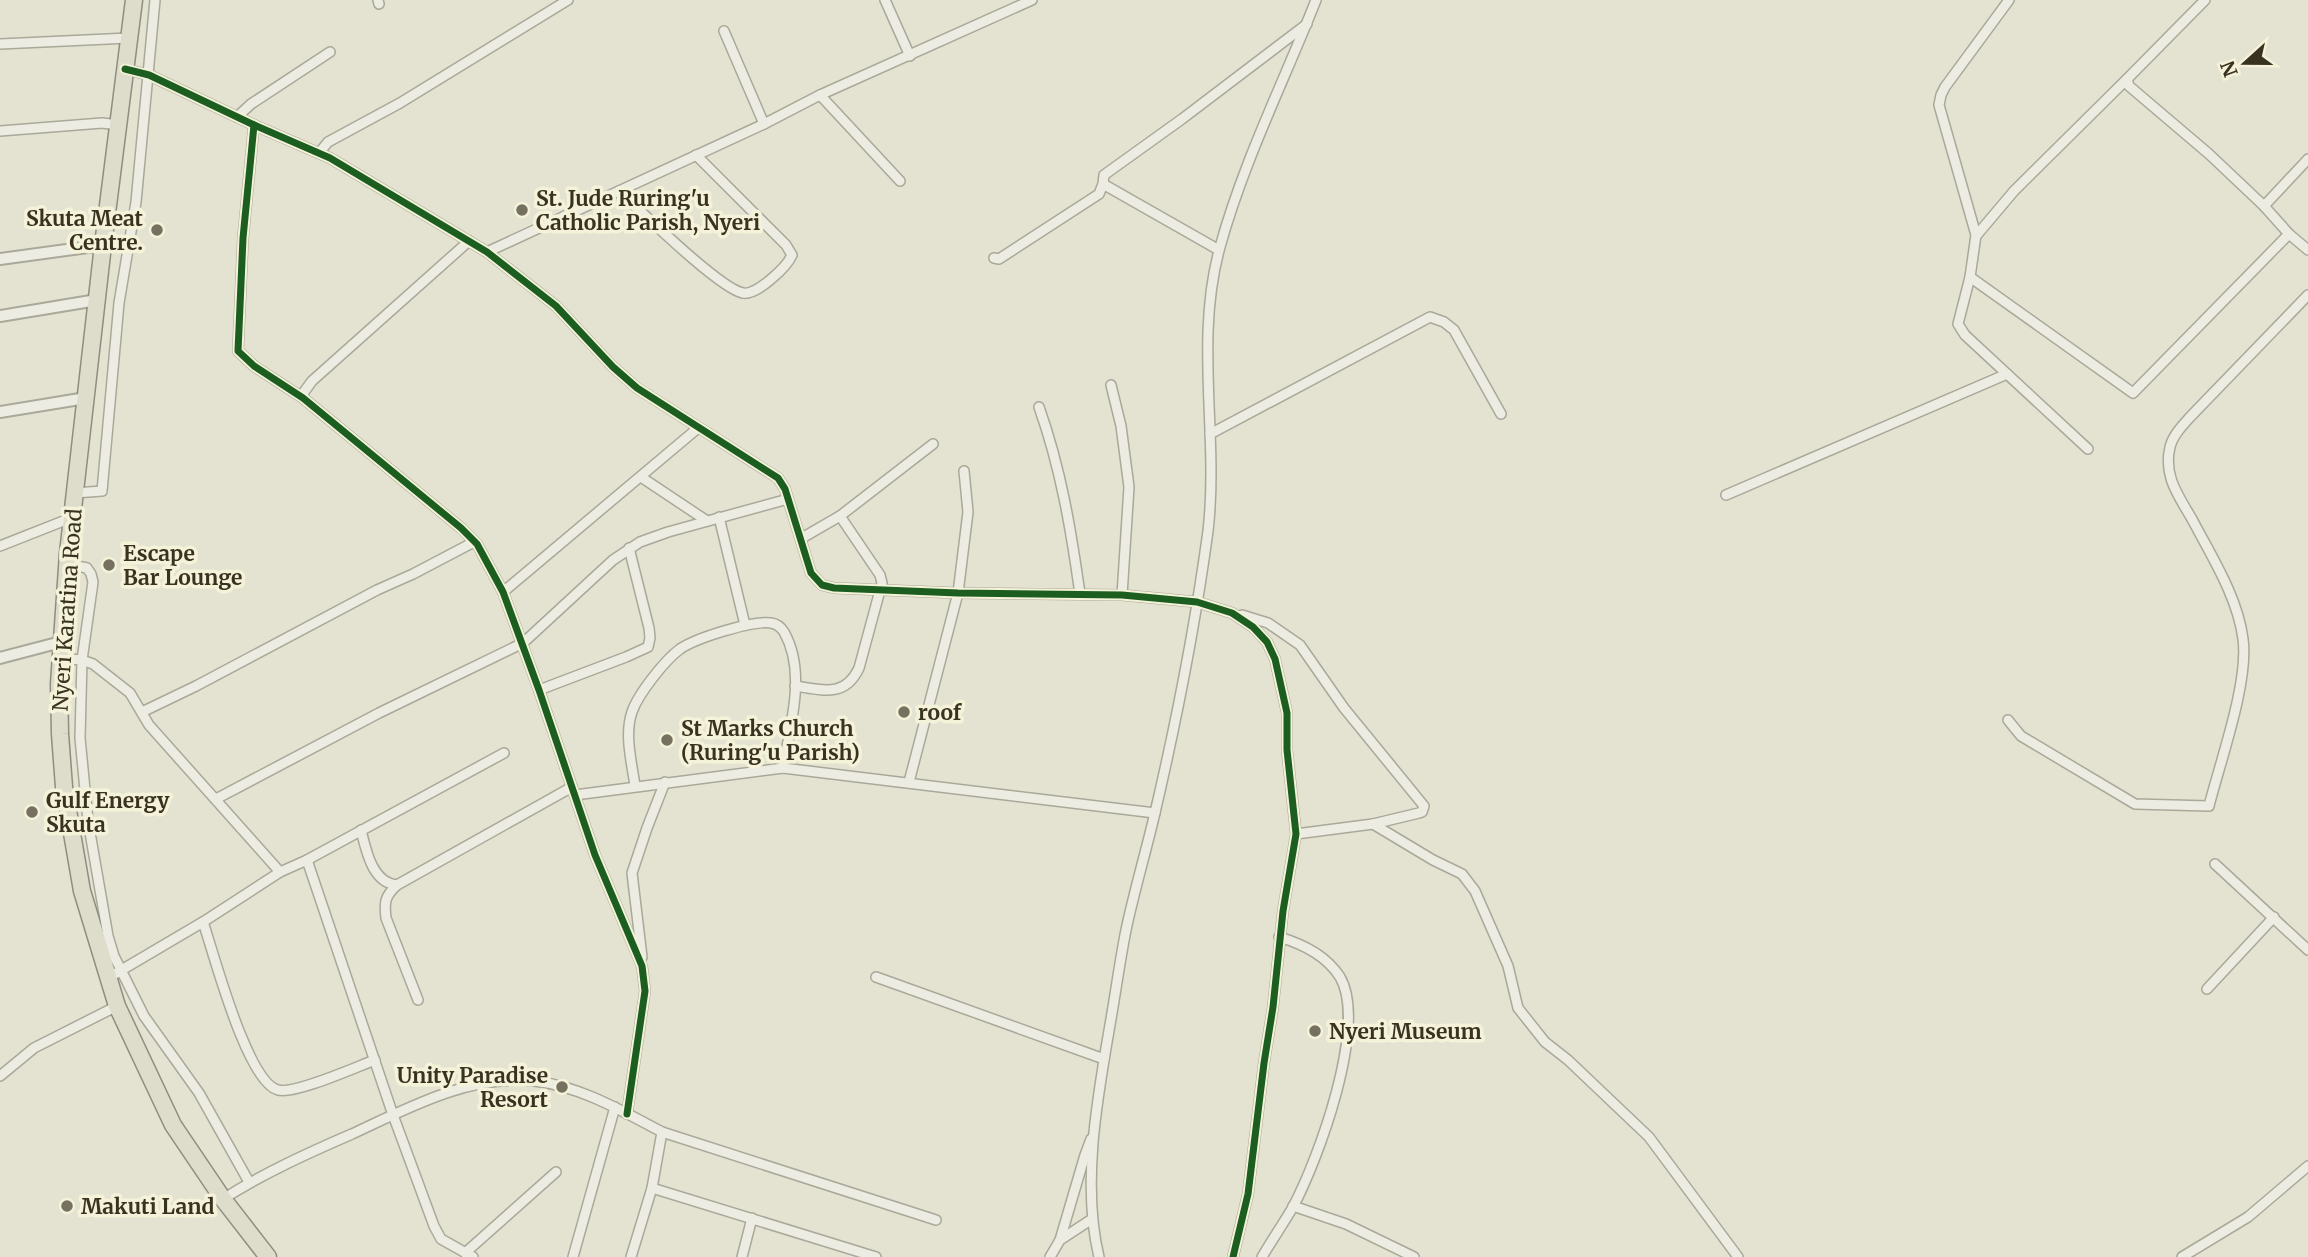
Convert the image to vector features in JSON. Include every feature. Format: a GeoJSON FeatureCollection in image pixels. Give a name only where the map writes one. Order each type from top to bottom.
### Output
{"type":"FeatureCollection","features":[{"type":"Feature","properties":{"kind":"highway","name":"Nyeri Karatina Road"},"geometry":{"type":"LineString","coordinates":[[134,0],[71,519],[60,650],[61,756],[68,816],[82,891],[115,974],[117,1006],[173,1125],[223,1199],[268,1257]]}},
{"type":"Feature","properties":{"kind":"street"},"geometry":{"type":"LineString","coordinates":[[75,493],[102,491],[120,303],[136,202],[155,0]]}},
{"type":"Feature","properties":{"kind":"street"},"geometry":{"type":"LineString","coordinates":[[318,153],[328,142],[400,103],[568,0]]}},
{"type":"Feature","properties":{"kind":"street"},"geometry":{"type":"LineString","coordinates":[[885,0],[909,56]]}},
{"type":"Feature","properties":{"kind":"street"},"geometry":{"type":"LineString","coordinates":[[487,252],[764,124],[820,95],[909,56],[1016,3],[1032,0]]}},
{"type":"Feature","properties":{"kind":"street"},"geometry":{"type":"LineString","coordinates":[[1099,1257],[1092,1219],[1095,1131],[1104,1059],[1127,929],[1154,813],[1197,601],[1208,528],[1211,483],[1207,324],[1219,250],[1235,201],[1316,0]]}},
{"type":"Feature","properties":{"kind":"street"},"geometry":{"type":"LineString","coordinates":[[2009,0],[1945,87],[1939,106],[1976,236],[1970,277],[1958,319],[1959,327],[2088,449]]}},
{"type":"Feature","properties":{"kind":"street"},"geometry":{"type":"LineString","coordinates":[[1976,236],[2014,191],[2205,0]]}},
{"type":"Feature","properties":{"kind":"street"},"geometry":{"type":"LineString","coordinates":[[994,258],[999,259],[1098,194],[1104,175],[1307,23]]}},
{"type":"Feature","properties":{"kind":"street"},"geometry":{"type":"LineString","coordinates":[[724,31],[764,124]]}},
{"type":"Feature","properties":{"kind":"street"},"geometry":{"type":"LineString","coordinates":[[0,44],[129,37]]}},
{"type":"Feature","properties":{"kind":"street"},"geometry":{"type":"LineString","coordinates":[[237,117],[251,104],[330,52]]}},
{"type":"Feature","properties":{"kind":"street"},"geometry":{"type":"LineString","coordinates":[[125,69],[149,75],[318,153],[402,199],[487,252],[556,306],[613,367],[637,388],[778,478],[783,483],[789,499],[811,573],[822,585],[834,588],[958,593],[1122,595],[1197,601],[1268,623],[1300,645],[1344,708],[1424,806],[1422,812],[1373,824],[1296,834]]}},
{"type":"Feature","properties":{"kind":"street"},"geometry":{"type":"LineString","coordinates":[[2127,79],[2134,92],[2209,154],[2308,250]]}},
{"type":"Feature","properties":{"kind":"street"},"geometry":{"type":"LineString","coordinates":[[820,95],[900,181]]}},
{"type":"Feature","properties":{"kind":"street"},"geometry":{"type":"LineString","coordinates":[[0,131],[103,123],[118,125]]}},
{"type":"Feature","properties":{"kind":"street"},"geometry":{"type":"LineString","coordinates":[[254,125],[243,238],[238,351],[254,366],[303,398],[431,502],[474,542],[503,592],[595,855],[643,969]]}},
{"type":"Feature","properties":{"kind":"street"},"geometry":{"type":"LineString","coordinates":[[619,191],[721,281],[742,293],[754,292],[787,264],[792,255],[786,245],[696,155]]}},
{"type":"Feature","properties":{"kind":"street"},"geometry":{"type":"LineString","coordinates":[[2264,206],[2308,159]]}},
{"type":"Feature","properties":{"kind":"street"},"geometry":{"type":"LineString","coordinates":[[1103,184],[1219,250]]}},
{"type":"Feature","properties":{"kind":"street"},"geometry":{"type":"LineString","coordinates":[[1970,277],[2133,393],[2289,234]]}},
{"type":"Feature","properties":{"kind":"street"},"geometry":{"type":"LineString","coordinates":[[0,259],[129,241]]}},
{"type":"Feature","properties":{"kind":"street"},"geometry":{"type":"LineString","coordinates":[[303,398],[312,381],[469,241]]}},
{"type":"Feature","properties":{"kind":"street"},"geometry":{"type":"LineString","coordinates":[[2008,720],[2021,736],[2135,804],[2209,806],[2241,678],[2244,642],[2240,618],[2229,591],[2174,490],[2168,466],[2171,444],[2191,416],[2308,295]]}},
{"type":"Feature","properties":{"kind":"street"},"geometry":{"type":"LineString","coordinates":[[0,316],[96,300]]}},
{"type":"Feature","properties":{"kind":"street"},"geometry":{"type":"LineString","coordinates":[[1210,434],[1430,317],[1444,322],[1454,330],[1501,414]]}},
{"type":"Feature","properties":{"kind":"street"},"geometry":{"type":"LineString","coordinates":[[1726,495],[2007,374]]}},
{"type":"Feature","properties":{"kind":"street"},"geometry":{"type":"LineString","coordinates":[[1111,385],[1121,426],[1129,487],[1122,595]]}},
{"type":"Feature","properties":{"kind":"street"},"geometry":{"type":"LineString","coordinates":[[0,412],[86,398]]}},
{"type":"Feature","properties":{"kind":"street"},"geometry":{"type":"LineString","coordinates":[[1039,407],[1062,485],[1080,594]]}},
{"type":"Feature","properties":{"kind":"street"},"geometry":{"type":"LineString","coordinates":[[503,592],[698,428]]}},
{"type":"Feature","properties":{"kind":"street"},"geometry":{"type":"LineString","coordinates":[[802,538],[840,516],[933,444]]}},
{"type":"Feature","properties":{"kind":"street"},"geometry":{"type":"LineString","coordinates":[[909,782],[958,593],[968,512],[964,471]]}},
{"type":"Feature","properties":{"kind":"street"},"geometry":{"type":"LineString","coordinates":[[641,477],[707,521]]}},
{"type":"Feature","properties":{"kind":"street"},"geometry":{"type":"LineString","coordinates":[[216,799],[379,713],[523,643],[629,548],[668,532],[789,499]]}},
{"type":"Feature","properties":{"kind":"street"},"geometry":{"type":"LineString","coordinates":[[795,685],[825,691],[838,689],[854,679],[859,668],[882,580],[840,516]]}},
{"type":"Feature","properties":{"kind":"street"},"geometry":{"type":"LineString","coordinates":[[719,517],[745,625]]}},
{"type":"Feature","properties":{"kind":"street"},"geometry":{"type":"LineString","coordinates":[[0,546],[71,519]]}},
{"type":"Feature","properties":{"kind":"street"},"geometry":{"type":"LineString","coordinates":[[142,712],[474,542]]}},
{"type":"Feature","properties":{"kind":"street"},"geometry":{"type":"LineString","coordinates":[[539,690],[648,647],[649,628],[629,548]]}},
{"type":"Feature","properties":{"kind":"street"},"geometry":{"type":"LineString","coordinates":[[67,564],[87,568],[93,582],[82,660],[80,738],[88,821],[108,936],[114,956],[115,974],[200,1093],[249,1182]]}},
{"type":"Feature","properties":{"kind":"street"},"geometry":{"type":"LineString","coordinates":[[1232,612],[1253,627],[1267,642],[1275,659],[1287,713],[1287,750],[1296,834],[1279,937],[1273,1007],[1248,1194],[1233,1257]]}},
{"type":"Feature","properties":{"kind":"street"},"geometry":{"type":"LineString","coordinates":[[635,786],[628,731],[633,709],[642,695],[681,649],[745,625],[776,624],[783,631],[794,664],[795,685],[783,768]]}},
{"type":"Feature","properties":{"kind":"street"},"geometry":{"type":"LineString","coordinates":[[0,658],[60,650],[99,668],[114,679],[130,693],[149,725],[280,872]]}},
{"type":"Feature","properties":{"kind":"street"},"geometry":{"type":"LineString","coordinates":[[115,974],[280,872],[504,753]]}},
{"type":"Feature","properties":{"kind":"street"},"geometry":{"type":"LineString","coordinates":[[418,1000],[386,918],[385,899],[397,885],[573,791],[783,768],[1154,813]]}},
{"type":"Feature","properties":{"kind":"street"},"geometry":{"type":"LineString","coordinates":[[627,1114],[645,991],[632,873],[665,782]]}},
{"type":"Feature","properties":{"kind":"street"},"geometry":{"type":"LineString","coordinates":[[935,791],[1154,813]]}},
{"type":"Feature","properties":{"kind":"street"},"geometry":{"type":"LineString","coordinates":[[1373,824],[1462,874],[1475,891],[1508,967],[1518,1008],[1545,1042],[1568,1060],[1649,1137],[1738,1257]]}},
{"type":"Feature","properties":{"kind":"street"},"geometry":{"type":"LineString","coordinates":[[362,830],[376,873],[385,882],[397,885]]}},
{"type":"Feature","properties":{"kind":"street"},"geometry":{"type":"LineString","coordinates":[[307,860],[393,1115],[437,1234],[447,1244],[469,1255],[556,1172]]}},
{"type":"Feature","properties":{"kind":"street"},"geometry":{"type":"LineString","coordinates":[[2215,864],[2308,950]]}},
{"type":"Feature","properties":{"kind":"street"},"geometry":{"type":"LineString","coordinates":[[82,891],[100,887]]}},
{"type":"Feature","properties":{"kind":"street"},"geometry":{"type":"LineString","coordinates":[[2207,989],[2274,918]]}},
{"type":"Feature","properties":{"kind":"street"},"geometry":{"type":"LineString","coordinates":[[203,922],[244,1043],[256,1069],[271,1087],[288,1091],[375,1060]]}},
{"type":"Feature","properties":{"kind":"street"},"geometry":{"type":"LineString","coordinates":[[1262,1257],[1293,1206],[1326,1127],[1349,1027],[1348,999],[1340,978],[1328,962],[1312,950],[1279,937]]}},
{"type":"Feature","properties":{"kind":"street"},"geometry":{"type":"LineString","coordinates":[[876,977],[1104,1059]]}},
{"type":"Feature","properties":{"kind":"street"},"geometry":{"type":"LineString","coordinates":[[0,1076],[34,1048],[117,1006]]}},
{"type":"Feature","properties":{"kind":"street"},"geometry":{"type":"LineString","coordinates":[[223,1199],[249,1182],[393,1115],[461,1089],[481,1083],[509,1080],[536,1081],[572,1090],[615,1107],[662,1132],[936,1220]]}},
{"type":"Feature","properties":{"kind":"street"},"geometry":{"type":"LineString","coordinates":[[573,1257],[615,1107]]}},
{"type":"Feature","properties":{"kind":"street"},"geometry":{"type":"LineString","coordinates":[[1050,1257],[1060,1240],[1085,1155],[1095,1131]]}},
{"type":"Feature","properties":{"kind":"street"},"geometry":{"type":"LineString","coordinates":[[631,1257],[652,1188],[662,1132]]}},
{"type":"Feature","properties":{"kind":"street"},"geometry":{"type":"LineString","coordinates":[[2182,1257],[2248,1217],[2308,1166]]}},
{"type":"Feature","properties":{"kind":"street"},"geometry":{"type":"LineString","coordinates":[[652,1188],[876,1257]]}},
{"type":"Feature","properties":{"kind":"street"},"geometry":{"type":"LineString","coordinates":[[1293,1206],[1346,1224],[1414,1257]]}},
{"type":"Feature","properties":{"kind":"street"},"geometry":{"type":"LineString","coordinates":[[742,1257],[752,1218]]}},
{"type":"Feature","properties":{"kind":"street"},"geometry":{"type":"LineString","coordinates":[[1060,1240],[1092,1219]]}},
{"type":"Feature","properties":{"kind":"cycle path"},"geometry":{"type":"LineString","coordinates":[[125,69],[149,75],[330,158],[487,252],[556,306],[613,367],[637,388],[778,478],[785,489],[811,573],[822,585],[834,588],[958,593],[1122,595],[1197,602],[1232,613],[1253,627],[1267,642],[1275,659],[1287,713],[1287,750],[1296,834],[1283,911],[1248,1194],[1233,1257]]}},
{"type":"Feature","properties":{"kind":"cycle path"},"geometry":{"type":"LineString","coordinates":[[254,125],[243,238],[238,351],[254,366],[303,398],[461,528],[477,544],[503,592],[595,855],[642,966],[645,991],[627,1114]]}},
{"type":"Feature","properties":{"kind":"place","name":"St. Jude Ruring'u Catholic Parish, Nyeri"},"geometry":{"type":"Point","coordinates":[522,210]}},
{"type":"Feature","properties":{"kind":"place","name":"Skuta Meat Centre."},"geometry":{"type":"Point","coordinates":[157,230]}},
{"type":"Feature","properties":{"kind":"place","name":"Escape Bar Lounge"},"geometry":{"type":"Point","coordinates":[109,565]}},
{"type":"Feature","properties":{"kind":"place","name":"roof"},"geometry":{"type":"Point","coordinates":[904,712]}},
{"type":"Feature","properties":{"kind":"place","name":"St Marks Church (Ruring'u Parish)"},"geometry":{"type":"Point","coordinates":[667,740]}},
{"type":"Feature","properties":{"kind":"place","name":"Gulf Energy Skuta"},"geometry":{"type":"Point","coordinates":[32,812]}},
{"type":"Feature","properties":{"kind":"place","name":"Nyeri Museum"},"geometry":{"type":"Point","coordinates":[1315,1031]}},
{"type":"Feature","properties":{"kind":"place","name":"Unity Paradise Resort"},"geometry":{"type":"Point","coordinates":[562,1087]}},
{"type":"Feature","properties":{"kind":"place","name":"Makuti Land"},"geometry":{"type":"Point","coordinates":[67,1206]}}]}
